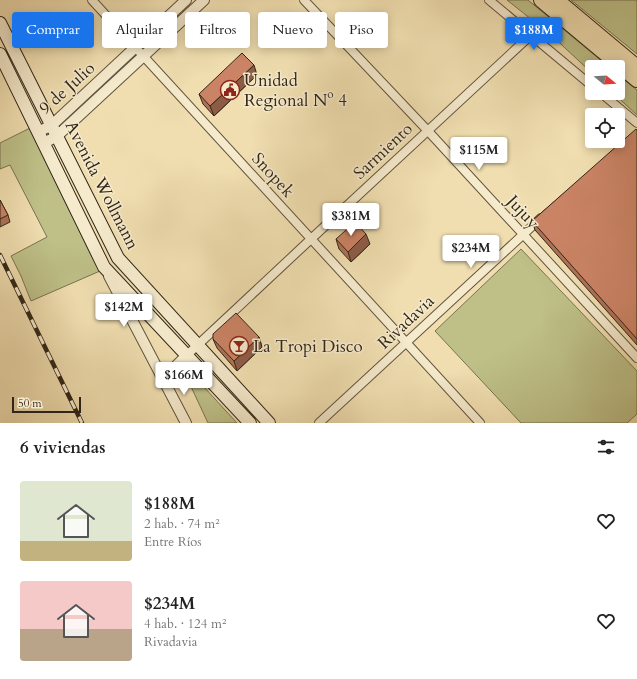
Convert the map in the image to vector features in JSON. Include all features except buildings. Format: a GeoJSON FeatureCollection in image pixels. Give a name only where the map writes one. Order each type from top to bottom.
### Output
{"type":"FeatureCollection","features":[{"type":"Feature","properties":{"kind":"highway"},"geometry":{"type":"LineString","coordinates":[[541,0],[637,80]]}},
{"type":"Feature","properties":{"kind":"highway"},"geometry":{"type":"LineString","coordinates":[[557,0],[637,67]]}},
{"type":"Feature","properties":{"kind":"main road","name":"Avenida Wollmann"},"geometry":{"type":"LineString","coordinates":[[0,23],[118,258],[270,423]]}},
{"type":"Feature","properties":{"kind":"main road","name":"Avenida Wollmann"},"geometry":{"type":"LineString","coordinates":[[0,54],[104,267],[250,423]]}},
{"type":"Feature","properties":{"kind":"street","name":"Snopek"},"geometry":{"type":"LineString","coordinates":[[92,0],[103,12]]}},
{"type":"Feature","properties":{"kind":"street","name":"9 de Julio"},"geometry":{"type":"LineString","coordinates":[[173,12],[186,0]]}},
{"type":"Feature","properties":{"kind":"street","name":"9 de Julio"},"geometry":{"type":"LineString","coordinates":[[44,143],[57,136],[204,0]]}},
{"type":"Feature","properties":{"kind":"street","name":"Jujuy"},"geometry":{"type":"LineString","coordinates":[[304,0],[428,131],[637,358]]}},
{"type":"Feature","properties":{"kind":"street"},"geometry":{"type":"LineString","coordinates":[[490,0],[585,80]]}},
{"type":"Feature","properties":{"kind":"street","name":"Sarmiento"},"geometry":{"type":"LineString","coordinates":[[187,356],[531,35]]}},
{"type":"Feature","properties":{"kind":"street","name":"9 de Julio"},"geometry":{"type":"LineString","coordinates":[[38,132],[52,125],[134,48]]}},
{"type":"Feature","properties":{"kind":"street","name":"Snopek"},"geometry":{"type":"LineString","coordinates":[[136,48],[480,423]]}},
{"type":"Feature","properties":{"kind":"street"},"geometry":{"type":"LineString","coordinates":[[609,100],[637,123]]}},
{"type":"Feature","properties":{"kind":"street","name":"Rivadavia"},"geometry":{"type":"LineString","coordinates":[[319,423],[546,213]]}},
{"type":"Feature","properties":{"kind":"street","name":"Avenida Wollmann"},"geometry":{"type":"LineString","coordinates":[[104,267],[186,423]]}},
{"type":"Feature","properties":{"kind":"street"},"geometry":{"type":"LineString","coordinates":[[163,379],[187,356]]}},
{"type":"Feature","properties":{"kind":"green space"},"geometry":{"type":"Polygon","coordinates":[[[507,0],[528,0],[601,60],[585,60],[585,67],[551,35],[507,0]]]}},
{"type":"Feature","properties":{"kind":"green space"},"geometry":{"type":"Polygon","coordinates":[[[571,0],[637,0],[637,54],[571,0]]]}},
{"type":"Feature","properties":{"kind":"green space"},"geometry":{"type":"Polygon","coordinates":[[[625,81],[637,90],[637,115],[621,100],[625,100],[625,81]]]}},
{"type":"Feature","properties":{"kind":"green space"},"geometry":{"type":"Polygon","coordinates":[[[30,128],[100,271],[31,301],[11,256],[47,237],[10,165],[0,169],[0,143],[30,128]]]}},
{"type":"Feature","properties":{"kind":"green space"},"geometry":{"type":"Polygon","coordinates":[[[521,249],[637,371],[637,414],[627,423],[521,423],[435,331],[521,249]]]}},
{"type":"Feature","properties":{"kind":"green space"},"geometry":{"type":"Polygon","coordinates":[[[193,375],[237,423],[208,423],[187,378],[193,375]]]}},
{"type":"Feature","properties":{"kind":"railway"},"geometry":{"type":"LineString","coordinates":[[0,255],[82,423]]}},
{"type":"Feature","properties":{"kind":"place","name":"Unidad Regional Nº 4"},"geometry":{"type":"Point","coordinates":[230,90]}},
{"type":"Feature","properties":{"kind":"place","name":"La Tropi Disco"},"geometry":{"type":"Point","coordinates":[239,346]}}]}
